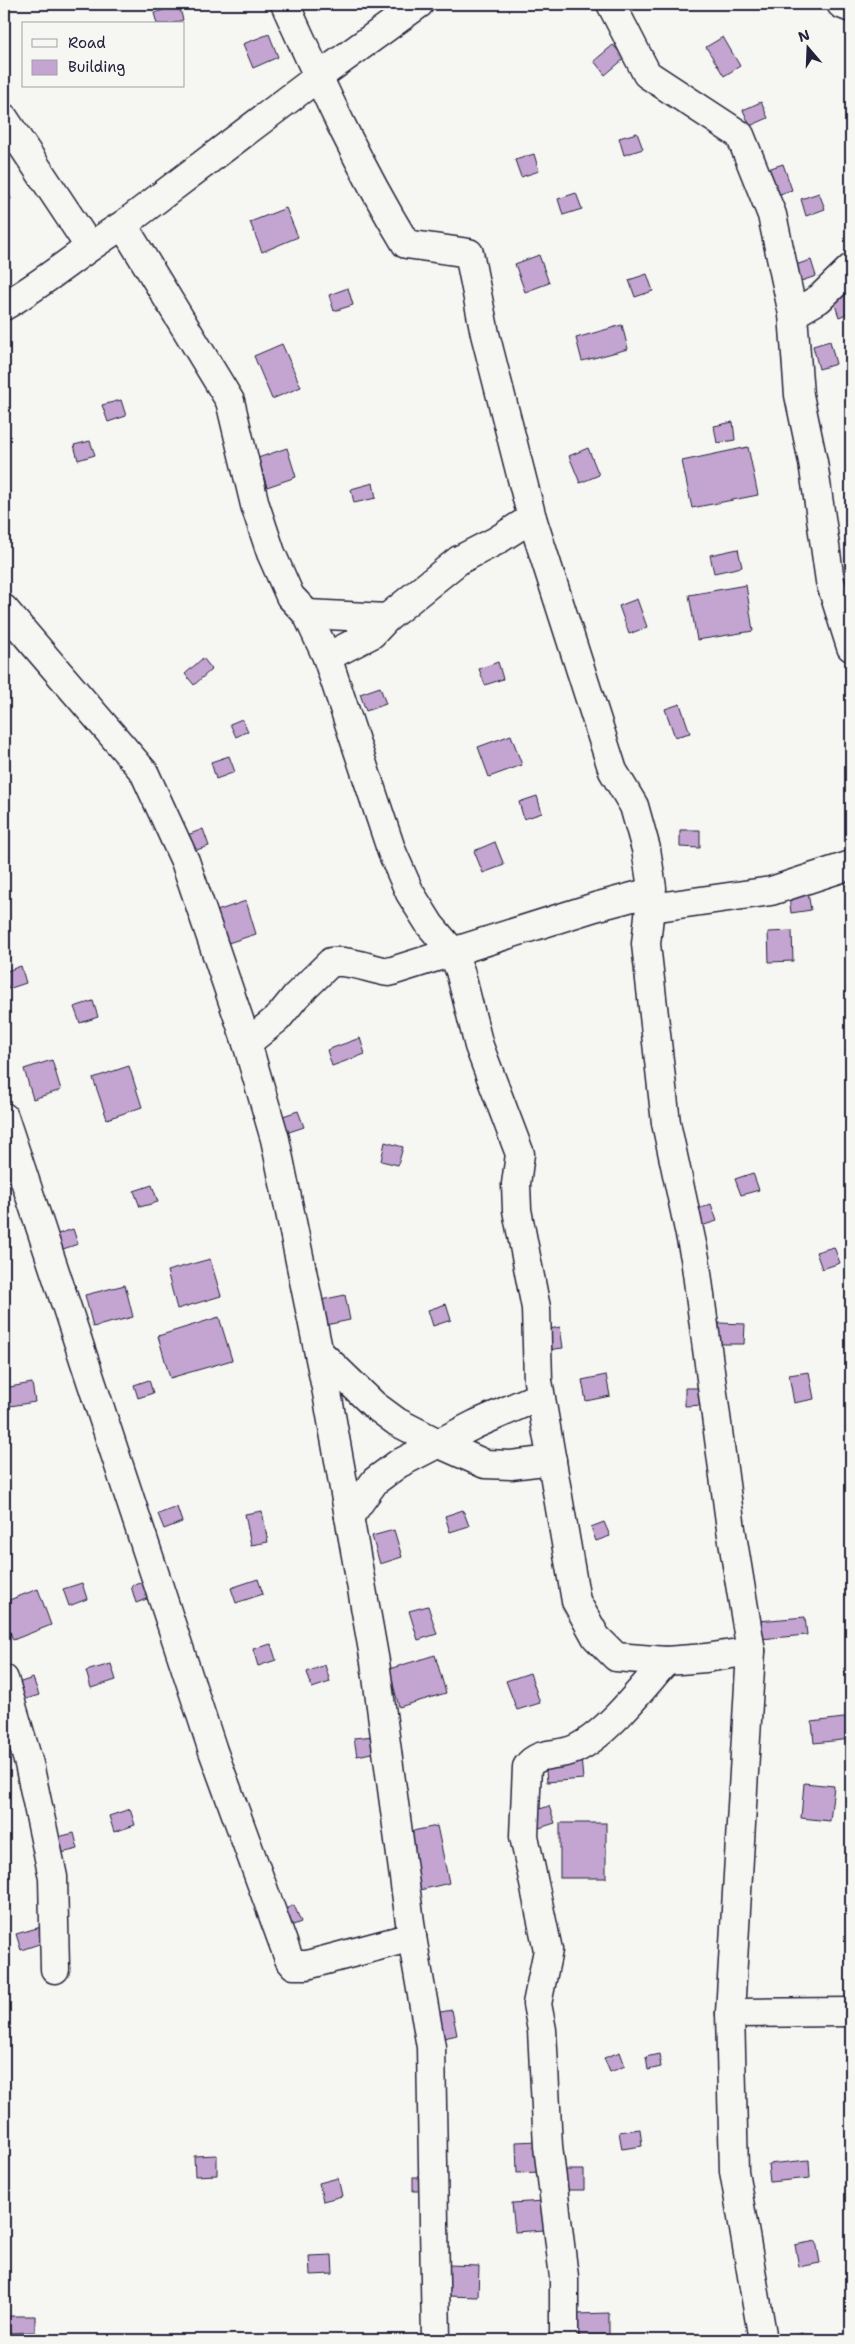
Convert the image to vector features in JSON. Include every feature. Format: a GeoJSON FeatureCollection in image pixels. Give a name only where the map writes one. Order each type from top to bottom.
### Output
{"type":"FeatureCollection","features":[{"type":"Feature","properties":{"kind":"street"},"geometry":{"type":"LineString","coordinates":[[286,4],[318,77],[379,200],[406,244],[469,253],[485,334],[532,518],[613,771],[634,806],[646,849],[651,900],[646,944],[666,1123],[694,1258],[731,1529],[751,1651],[730,2013],[734,2171],[763,2340]]}},
{"type":"Feature","properties":{"kind":"street"},"geometry":{"type":"LineString","coordinates":[[4,306],[29,292],[89,246],[123,225],[318,77],[419,4]]}},
{"type":"Feature","properties":{"kind":"street"},"geometry":{"type":"LineString","coordinates":[[611,4],[647,74],[740,135],[772,215],[793,314],[799,395],[814,462],[830,581],[851,647]]}},
{"type":"Feature","properties":{"kind":"street"},"geometry":{"type":"LineString","coordinates":[[842,4],[851,8]]}},
{"type":"Feature","properties":{"kind":"street"},"geometry":{"type":"LineString","coordinates":[[4,118],[89,246]]}},
{"type":"Feature","properties":{"kind":"street"},"geometry":{"type":"LineString","coordinates":[[123,225],[230,401],[255,505],[271,553],[290,596],[307,614],[327,657],[392,852],[410,893],[425,917],[452,951],[460,970],[478,1046],[520,1154],[516,1184],[517,1210],[536,1308],[538,1381],[576,1601],[586,1623],[616,1657],[666,1661],[706,1658],[751,1651]]}},
{"type":"Feature","properties":{"kind":"street"},"geometry":{"type":"LineString","coordinates":[[793,314],[819,299],[851,268]]}},
{"type":"Feature","properties":{"kind":"street"},"geometry":{"type":"LineString","coordinates":[[327,657],[372,634],[387,618],[459,560],[496,541],[532,518]]}},
{"type":"Feature","properties":{"kind":"street"},"geometry":{"type":"LineString","coordinates":[[4,609],[144,772],[185,861],[247,1043],[275,1139],[319,1352],[375,1662],[412,1937],[430,2047],[436,2340]]}},
{"type":"Feature","properties":{"kind":"street"},"geometry":{"type":"LineString","coordinates":[[307,614],[387,618]]}},
{"type":"Feature","properties":{"kind":"street"},"geometry":{"type":"LineString","coordinates":[[247,1043],[278,1018],[296,996],[331,962],[340,961],[390,972],[595,907],[651,900],[771,891],[851,865]]}},
{"type":"Feature","properties":{"kind":"street"},"geometry":{"type":"LineString","coordinates":[[4,1117],[213,1751],[289,1959],[294,1965],[307,1965],[412,1937]]}},
{"type":"Feature","properties":{"kind":"street"},"geometry":{"type":"LineString","coordinates":[[319,1352],[374,1405],[397,1422],[440,1444],[484,1464],[510,1465],[552,1460]]}},
{"type":"Feature","properties":{"kind":"street"},"geometry":{"type":"LineString","coordinates":[[349,1517],[375,1481],[398,1464],[476,1424],[540,1396]]}},
{"type":"Feature","properties":{"kind":"street"},"geometry":{"type":"LineString","coordinates":[[564,2340],[564,2277],[548,2146],[542,2030],[536,2004],[548,1950],[524,1836],[527,1767],[539,1756],[570,1751],[594,1737],[629,1703],[666,1661]]}},
{"type":"Feature","properties":{"kind":"street"},"geometry":{"type":"LineString","coordinates":[[4,1679],[29,1764],[53,1877],[55,1969]]}},
{"type":"Feature","properties":{"kind":"street"},"geometry":{"type":"LineString","coordinates":[[730,2013],[851,2012]]}},
{"type":"Feature","properties":{"kind":"building"},"geometry":{"type":"Polygon","coordinates":[[[179,5],[183,20],[177,22],[156,22],[154,13],[179,5]]]}},
{"type":"Feature","properties":{"kind":"building"},"geometry":{"type":"Polygon","coordinates":[[[269,34],[278,57],[253,68],[243,44],[269,34]]]}},
{"type":"Feature","properties":{"kind":"building"},"geometry":{"type":"Polygon","coordinates":[[[723,37],[740,66],[724,76],[706,47],[723,37]]]}},
{"type":"Feature","properties":{"kind":"building"},"geometry":{"type":"Polygon","coordinates":[[[613,45],[625,58],[605,75],[594,61],[613,45]]]}},
{"type":"Feature","properties":{"kind":"building"},"geometry":{"type":"Polygon","coordinates":[[[761,102],[768,118],[750,126],[743,110],[761,102]]]}},
{"type":"Feature","properties":{"kind":"building"},"geometry":{"type":"Polygon","coordinates":[[[637,133],[643,149],[624,155],[619,138],[637,133]]]}},
{"type":"Feature","properties":{"kind":"building"},"geometry":{"type":"Polygon","coordinates":[[[534,154],[539,171],[521,177],[515,160],[534,154]]]}},
{"type":"Feature","properties":{"kind":"building"},"geometry":{"type":"Polygon","coordinates":[[[783,164],[792,190],[774,196],[765,170],[783,164]]]}},
{"type":"Feature","properties":{"kind":"building"},"geometry":{"type":"Polygon","coordinates":[[[4,179],[11,199],[4,202],[4,179]]]}},
{"type":"Feature","properties":{"kind":"building"},"geometry":{"type":"Polygon","coordinates":[[[576,193],[582,209],[563,215],[558,199],[576,193]]]}},
{"type":"Feature","properties":{"kind":"building"},"geometry":{"type":"Polygon","coordinates":[[[819,193],[825,209],[806,216],[801,199],[819,193]]]}},
{"type":"Feature","properties":{"kind":"building"},"geometry":{"type":"Polygon","coordinates":[[[286,208],[298,237],[262,252],[250,222],[286,208]]]}},
{"type":"Feature","properties":{"kind":"building"},"geometry":{"type":"Polygon","coordinates":[[[539,255],[549,283],[525,292],[515,264],[539,255]]]}},
{"type":"Feature","properties":{"kind":"building"},"geometry":{"type":"Polygon","coordinates":[[[811,260],[816,276],[798,282],[792,266],[811,260]]]}},
{"type":"Feature","properties":{"kind":"building"},"geometry":{"type":"Polygon","coordinates":[[[647,274],[653,291],[635,297],[629,280],[647,274]]]}},
{"type":"Feature","properties":{"kind":"building"},"geometry":{"type":"Polygon","coordinates":[[[348,288],[353,305],[334,311],[329,295],[348,288]]]}},
{"type":"Feature","properties":{"kind":"building"},"geometry":{"type":"Polygon","coordinates":[[[851,294],[851,312],[839,317],[833,299],[851,294]]]}},
{"type":"Feature","properties":{"kind":"building"},"geometry":{"type":"Polygon","coordinates":[[[622,325],[628,349],[582,361],[576,338],[622,325]]]}},
{"type":"Feature","properties":{"kind":"building"},"geometry":{"type":"Polygon","coordinates":[[[830,341],[836,364],[819,369],[813,346],[830,341]]]}},
{"type":"Feature","properties":{"kind":"building"},"geometry":{"type":"Polygon","coordinates":[[[282,344],[301,387],[272,399],[254,356],[282,344]]]}},
{"type":"Feature","properties":{"kind":"building"},"geometry":{"type":"Polygon","coordinates":[[[121,400],[126,416],[108,422],[102,405],[121,400]]]}},
{"type":"Feature","properties":{"kind":"building"},"geometry":{"type":"Polygon","coordinates":[[[733,422],[735,440],[717,443],[714,426],[733,422]]]}},
{"type":"Feature","properties":{"kind":"building"},"geometry":{"type":"Polygon","coordinates":[[[90,441],[95,455],[78,460],[74,445],[90,441]]]}},
{"type":"Feature","properties":{"kind":"building"},"geometry":{"type":"Polygon","coordinates":[[[748,447],[758,495],[692,508],[682,461],[748,447]]]}},
{"type":"Feature","properties":{"kind":"building"},"geometry":{"type":"Polygon","coordinates":[[[287,448],[296,477],[267,487],[258,458],[287,448]]]}},
{"type":"Feature","properties":{"kind":"building"},"geometry":{"type":"Polygon","coordinates":[[[588,448],[599,475],[580,483],[569,456],[588,448]]]}},
{"type":"Feature","properties":{"kind":"building"},"geometry":{"type":"Polygon","coordinates":[[[373,483],[376,498],[354,503],[351,489],[373,483]]]}},
{"type":"Feature","properties":{"kind":"building"},"geometry":{"type":"Polygon","coordinates":[[[738,549],[742,567],[714,573],[710,555],[738,549]]]}},
{"type":"Feature","properties":{"kind":"building"},"geometry":{"type":"Polygon","coordinates":[[[746,585],[753,631],[697,640],[689,595],[746,585]]]}},
{"type":"Feature","properties":{"kind":"building"},"geometry":{"type":"Polygon","coordinates":[[[637,599],[647,627],[629,634],[619,606],[637,599]]]}},
{"type":"Feature","properties":{"kind":"building"},"geometry":{"type":"Polygon","coordinates":[[[203,658],[212,669],[194,685],[185,674],[203,658]]]}},
{"type":"Feature","properties":{"kind":"building"},"geometry":{"type":"Polygon","coordinates":[[[498,662],[503,679],[485,685],[479,669],[498,662]]]}},
{"type":"Feature","properties":{"kind":"building"},"geometry":{"type":"Polygon","coordinates":[[[380,687],[386,704],[366,711],[360,694],[380,687]]]}},
{"type":"Feature","properties":{"kind":"building"},"geometry":{"type":"Polygon","coordinates":[[[680,704],[690,733],[675,737],[665,709],[680,704]]]}},
{"type":"Feature","properties":{"kind":"building"},"geometry":{"type":"Polygon","coordinates":[[[242,719],[248,731],[236,737],[230,724],[242,719]]]}},
{"type":"Feature","properties":{"kind":"building"},"geometry":{"type":"Polygon","coordinates":[[[511,735],[522,765],[489,777],[478,747],[511,735]]]}},
{"type":"Feature","properties":{"kind":"building"},"geometry":{"type":"Polygon","coordinates":[[[229,756],[235,772],[216,779],[211,762],[229,756]]]}},
{"type":"Feature","properties":{"kind":"building"},"geometry":{"type":"Polygon","coordinates":[[[537,796],[542,813],[524,819],[519,802],[537,796]]]}},
{"type":"Feature","properties":{"kind":"building"},"geometry":{"type":"Polygon","coordinates":[[[203,829],[209,846],[190,852],[185,836],[203,829]]]}},
{"type":"Feature","properties":{"kind":"building"},"geometry":{"type":"Polygon","coordinates":[[[680,830],[700,830],[700,848],[680,847],[680,830]]]}},
{"type":"Feature","properties":{"kind":"building"},"geometry":{"type":"Polygon","coordinates":[[[495,842],[504,865],[483,873],[474,851],[495,842]]]}},
{"type":"Feature","properties":{"kind":"building"},"geometry":{"type":"Polygon","coordinates":[[[808,893],[811,910],[791,913],[789,896],[808,893]]]}},
{"type":"Feature","properties":{"kind":"building"},"geometry":{"type":"Polygon","coordinates":[[[246,901],[256,934],[222,945],[211,913],[246,901]]]}},
{"type":"Feature","properties":{"kind":"building"},"geometry":{"type":"Polygon","coordinates":[[[792,931],[793,961],[769,962],[768,932],[792,931]]]}},
{"type":"Feature","properties":{"kind":"building"},"geometry":{"type":"Polygon","coordinates":[[[21,966],[26,983],[8,989],[4,972],[21,966]]]}},
{"type":"Feature","properties":{"kind":"building"},"geometry":{"type":"Polygon","coordinates":[[[93,1001],[98,1017],[80,1023],[74,1007],[93,1001]]]}},
{"type":"Feature","properties":{"kind":"building"},"geometry":{"type":"Polygon","coordinates":[[[360,1038],[365,1054],[332,1066],[327,1050],[360,1038]]]}},
{"type":"Feature","properties":{"kind":"building"},"geometry":{"type":"Polygon","coordinates":[[[52,1060],[61,1090],[33,1099],[24,1069],[52,1060]]]}},
{"type":"Feature","properties":{"kind":"building"},"geometry":{"type":"Polygon","coordinates":[[[129,1066],[142,1107],[107,1119],[93,1078],[129,1066]]]}},
{"type":"Feature","properties":{"kind":"building"},"geometry":{"type":"Polygon","coordinates":[[[298,1111],[304,1127],[286,1133],[280,1117],[298,1111]]]}},
{"type":"Feature","properties":{"kind":"building"},"geometry":{"type":"Polygon","coordinates":[[[385,1142],[403,1147],[398,1165],[381,1161],[385,1142]]]}},
{"type":"Feature","properties":{"kind":"building"},"geometry":{"type":"Polygon","coordinates":[[[753,1173],[759,1190],[741,1195],[735,1179],[753,1173]]]}},
{"type":"Feature","properties":{"kind":"building"},"geometry":{"type":"Polygon","coordinates":[[[152,1185],[158,1202],[140,1207],[134,1191],[152,1185]]]}},
{"type":"Feature","properties":{"kind":"building"},"geometry":{"type":"Polygon","coordinates":[[[711,1204],[717,1221],[698,1227],[693,1211],[711,1204]]]}},
{"type":"Feature","properties":{"kind":"building"},"geometry":{"type":"Polygon","coordinates":[[[73,1229],[78,1244],[57,1251],[52,1236],[73,1229]]]}},
{"type":"Feature","properties":{"kind":"building"},"geometry":{"type":"Polygon","coordinates":[[[834,1247],[840,1263],[822,1269],[816,1252],[834,1247]]]}},
{"type":"Feature","properties":{"kind":"building"},"geometry":{"type":"Polygon","coordinates":[[[210,1259],[221,1296],[177,1309],[167,1271],[210,1259]]]}},
{"type":"Feature","properties":{"kind":"building"},"geometry":{"type":"Polygon","coordinates":[[[125,1285],[133,1317],[93,1327],[85,1295],[125,1285]]]}},
{"type":"Feature","properties":{"kind":"building"},"geometry":{"type":"Polygon","coordinates":[[[345,1295],[350,1320],[326,1325],[321,1300],[345,1295]]]}},
{"type":"Feature","properties":{"kind":"building"},"geometry":{"type":"Polygon","coordinates":[[[446,1304],[451,1320],[433,1326],[428,1310],[446,1304]]]}},
{"type":"Feature","properties":{"kind":"building"},"geometry":{"type":"Polygon","coordinates":[[[219,1317],[232,1360],[170,1378],[158,1336],[219,1317]]]}},
{"type":"Feature","properties":{"kind":"building"},"geometry":{"type":"Polygon","coordinates":[[[719,1323],[745,1324],[744,1344],[719,1344],[719,1323]]]}},
{"type":"Feature","properties":{"kind":"building"},"geometry":{"type":"Polygon","coordinates":[[[560,1327],[563,1348],[547,1350],[544,1330],[560,1327]]]}},
{"type":"Feature","properties":{"kind":"building"},"geometry":{"type":"Polygon","coordinates":[[[809,1372],[814,1399],[794,1403],[789,1375],[809,1372]]]}},
{"type":"Feature","properties":{"kind":"building"},"geometry":{"type":"Polygon","coordinates":[[[606,1375],[610,1396],[586,1401],[582,1380],[606,1375]]]}},
{"type":"Feature","properties":{"kind":"building"},"geometry":{"type":"Polygon","coordinates":[[[149,1380],[153,1393],[138,1398],[134,1385],[149,1380]]]}},
{"type":"Feature","properties":{"kind":"building"},"geometry":{"type":"Polygon","coordinates":[[[32,1383],[35,1402],[4,1407],[4,1388],[32,1383]]]}},
{"type":"Feature","properties":{"kind":"building"},"geometry":{"type":"Polygon","coordinates":[[[685,1388],[704,1388],[705,1405],[685,1406],[685,1388]]]}},
{"type":"Feature","properties":{"kind":"building"},"geometry":{"type":"Polygon","coordinates":[[[177,1507],[182,1522],[164,1529],[158,1514],[177,1507]]]}},
{"type":"Feature","properties":{"kind":"building"},"geometry":{"type":"Polygon","coordinates":[[[463,1510],[469,1526],[450,1532],[445,1516],[463,1510]]]}},
{"type":"Feature","properties":{"kind":"building"},"geometry":{"type":"Polygon","coordinates":[[[262,1511],[268,1542],[251,1545],[245,1514],[262,1511]]]}},
{"type":"Feature","properties":{"kind":"building"},"geometry":{"type":"Polygon","coordinates":[[[604,1522],[610,1536],[596,1541],[591,1527],[604,1522]]]}},
{"type":"Feature","properties":{"kind":"building"},"geometry":{"type":"Polygon","coordinates":[[[394,1530],[402,1557],[380,1564],[372,1536],[394,1530]]]}},
{"type":"Feature","properties":{"kind":"building"},"geometry":{"type":"Polygon","coordinates":[[[258,1579],[263,1594],[236,1603],[231,1588],[258,1579]]]}},
{"type":"Feature","properties":{"kind":"building"},"geometry":{"type":"Polygon","coordinates":[[[149,1580],[155,1596],[136,1603],[131,1586],[149,1580]]]}},
{"type":"Feature","properties":{"kind":"building"},"geometry":{"type":"Polygon","coordinates":[[[82,1583],[87,1599],[69,1606],[63,1589],[82,1583]]]}},
{"type":"Feature","properties":{"kind":"building"},"geometry":{"type":"Polygon","coordinates":[[[38,1589],[51,1625],[13,1640],[4,1616],[4,1602],[38,1589]]]}},
{"type":"Feature","properties":{"kind":"building"},"geometry":{"type":"Polygon","coordinates":[[[428,1606],[437,1634],[418,1640],[409,1611],[428,1606]]]}},
{"type":"Feature","properties":{"kind":"building"},"geometry":{"type":"Polygon","coordinates":[[[805,1617],[807,1635],[760,1639],[758,1621],[805,1617]]]}},
{"type":"Feature","properties":{"kind":"building"},"geometry":{"type":"Polygon","coordinates":[[[271,1644],[276,1660],[258,1666],[253,1649],[271,1644]]]}},
{"type":"Feature","properties":{"kind":"building"},"geometry":{"type":"Polygon","coordinates":[[[435,1655],[446,1693],[399,1707],[389,1669],[435,1655]]]}},
{"type":"Feature","properties":{"kind":"building"},"geometry":{"type":"Polygon","coordinates":[[[111,1664],[116,1680],[91,1688],[86,1671],[111,1664]]]}},
{"type":"Feature","properties":{"kind":"building"},"geometry":{"type":"Polygon","coordinates":[[[325,1665],[330,1682],[312,1688],[307,1672],[325,1665]]]}},
{"type":"Feature","properties":{"kind":"building"},"geometry":{"type":"Polygon","coordinates":[[[530,1673],[540,1703],[517,1710],[506,1681],[530,1673]]]}},
{"type":"Feature","properties":{"kind":"building"},"geometry":{"type":"Polygon","coordinates":[[[33,1678],[39,1695],[20,1701],[15,1684],[33,1678]]]}},
{"type":"Feature","properties":{"kind":"building"},"geometry":{"type":"Polygon","coordinates":[[[851,1717],[851,1739],[814,1743],[812,1722],[851,1717]]]}},
{"type":"Feature","properties":{"kind":"building"},"geometry":{"type":"Polygon","coordinates":[[[374,1736],[376,1752],[357,1756],[354,1738],[374,1736]]]}},
{"type":"Feature","properties":{"kind":"building"},"geometry":{"type":"Polygon","coordinates":[[[581,1757],[583,1779],[547,1782],[545,1760],[581,1757]]]}},
{"type":"Feature","properties":{"kind":"building"},"geometry":{"type":"Polygon","coordinates":[[[804,1783],[834,1786],[830,1821],[801,1818],[804,1783]]]}},
{"type":"Feature","properties":{"kind":"building"},"geometry":{"type":"Polygon","coordinates":[[[549,1806],[555,1823],[536,1829],[531,1812],[549,1806]]]}},
{"type":"Feature","properties":{"kind":"building"},"geometry":{"type":"Polygon","coordinates":[[[130,1809],[135,1825],[114,1832],[109,1816],[130,1809]]]}},
{"type":"Feature","properties":{"kind":"building"},"geometry":{"type":"Polygon","coordinates":[[[560,1823],[606,1823],[606,1878],[560,1878],[560,1823]]]}},
{"type":"Feature","properties":{"kind":"building"},"geometry":{"type":"Polygon","coordinates":[[[437,1826],[449,1883],[416,1891],[403,1833],[437,1826]]]}},
{"type":"Feature","properties":{"kind":"building"},"geometry":{"type":"Polygon","coordinates":[[[74,1833],[78,1849],[57,1854],[54,1838],[74,1833]]]}},
{"type":"Feature","properties":{"kind":"building"},"geometry":{"type":"Polygon","coordinates":[[[294,1905],[301,1922],[288,1927],[281,1911],[294,1905]]]}},
{"type":"Feature","properties":{"kind":"building"},"geometry":{"type":"Polygon","coordinates":[[[41,1927],[45,1942],[21,1950],[16,1934],[41,1927]]]}},
{"type":"Feature","properties":{"kind":"building"},"geometry":{"type":"Polygon","coordinates":[[[452,2010],[457,2035],[440,2039],[435,2013],[452,2010]]]}},
{"type":"Feature","properties":{"kind":"building"},"geometry":{"type":"Polygon","coordinates":[[[620,2052],[625,2066],[610,2072],[604,2058],[620,2052]]]}},
{"type":"Feature","properties":{"kind":"building"},"geometry":{"type":"Polygon","coordinates":[[[659,2054],[661,2067],[648,2070],[646,2057],[659,2054]]]}},
{"type":"Feature","properties":{"kind":"building"},"geometry":{"type":"Polygon","coordinates":[[[640,2129],[642,2146],[622,2149],[619,2132],[640,2129]]]}},
{"type":"Feature","properties":{"kind":"building"},"geometry":{"type":"Polygon","coordinates":[[[539,2141],[540,2172],[517,2173],[516,2142],[539,2141]]]}},
{"type":"Feature","properties":{"kind":"building"},"geometry":{"type":"Polygon","coordinates":[[[217,2155],[217,2175],[195,2176],[194,2156],[217,2155]]]}},
{"type":"Feature","properties":{"kind":"building"},"geometry":{"type":"Polygon","coordinates":[[[809,2160],[810,2178],[770,2182],[768,2164],[809,2160]]]}},
{"type":"Feature","properties":{"kind":"building"},"geometry":{"type":"Polygon","coordinates":[[[561,2170],[584,2170],[584,2190],[562,2190],[561,2170]]]}},
{"type":"Feature","properties":{"kind":"building"},"geometry":{"type":"Polygon","coordinates":[[[413,2177],[425,2177],[425,2191],[413,2191],[413,2177]]]}},
{"type":"Feature","properties":{"kind":"building"},"geometry":{"type":"Polygon","coordinates":[[[338,2178],[342,2196],[323,2201],[319,2183],[338,2178]]]}},
{"type":"Feature","properties":{"kind":"building"},"geometry":{"type":"Polygon","coordinates":[[[544,2201],[545,2230],[515,2232],[512,2203],[544,2201]]]}},
{"type":"Feature","properties":{"kind":"building"},"geometry":{"type":"Polygon","coordinates":[[[816,2241],[820,2263],[799,2267],[795,2245],[816,2241]]]}},
{"type":"Feature","properties":{"kind":"building"},"geometry":{"type":"Polygon","coordinates":[[[332,2255],[333,2274],[310,2275],[309,2256],[332,2255]]]}},
{"type":"Feature","properties":{"kind":"building"},"geometry":{"type":"Polygon","coordinates":[[[448,2265],[479,2266],[478,2297],[447,2296],[448,2265]]]}},
{"type":"Feature","properties":{"kind":"building"},"geometry":{"type":"Polygon","coordinates":[[[609,2313],[609,2340],[577,2340],[576,2314],[609,2313]]]}},
{"type":"Feature","properties":{"kind":"building"},"geometry":{"type":"Polygon","coordinates":[[[6,2316],[35,2316],[35,2332],[6,2333],[6,2316]]]}},
{"type":"Feature","properties":{"kind":"building"},"geometry":{"type":"Polygon","coordinates":[[[802,2333],[804,2340],[782,2340],[802,2333]]]}}]}
